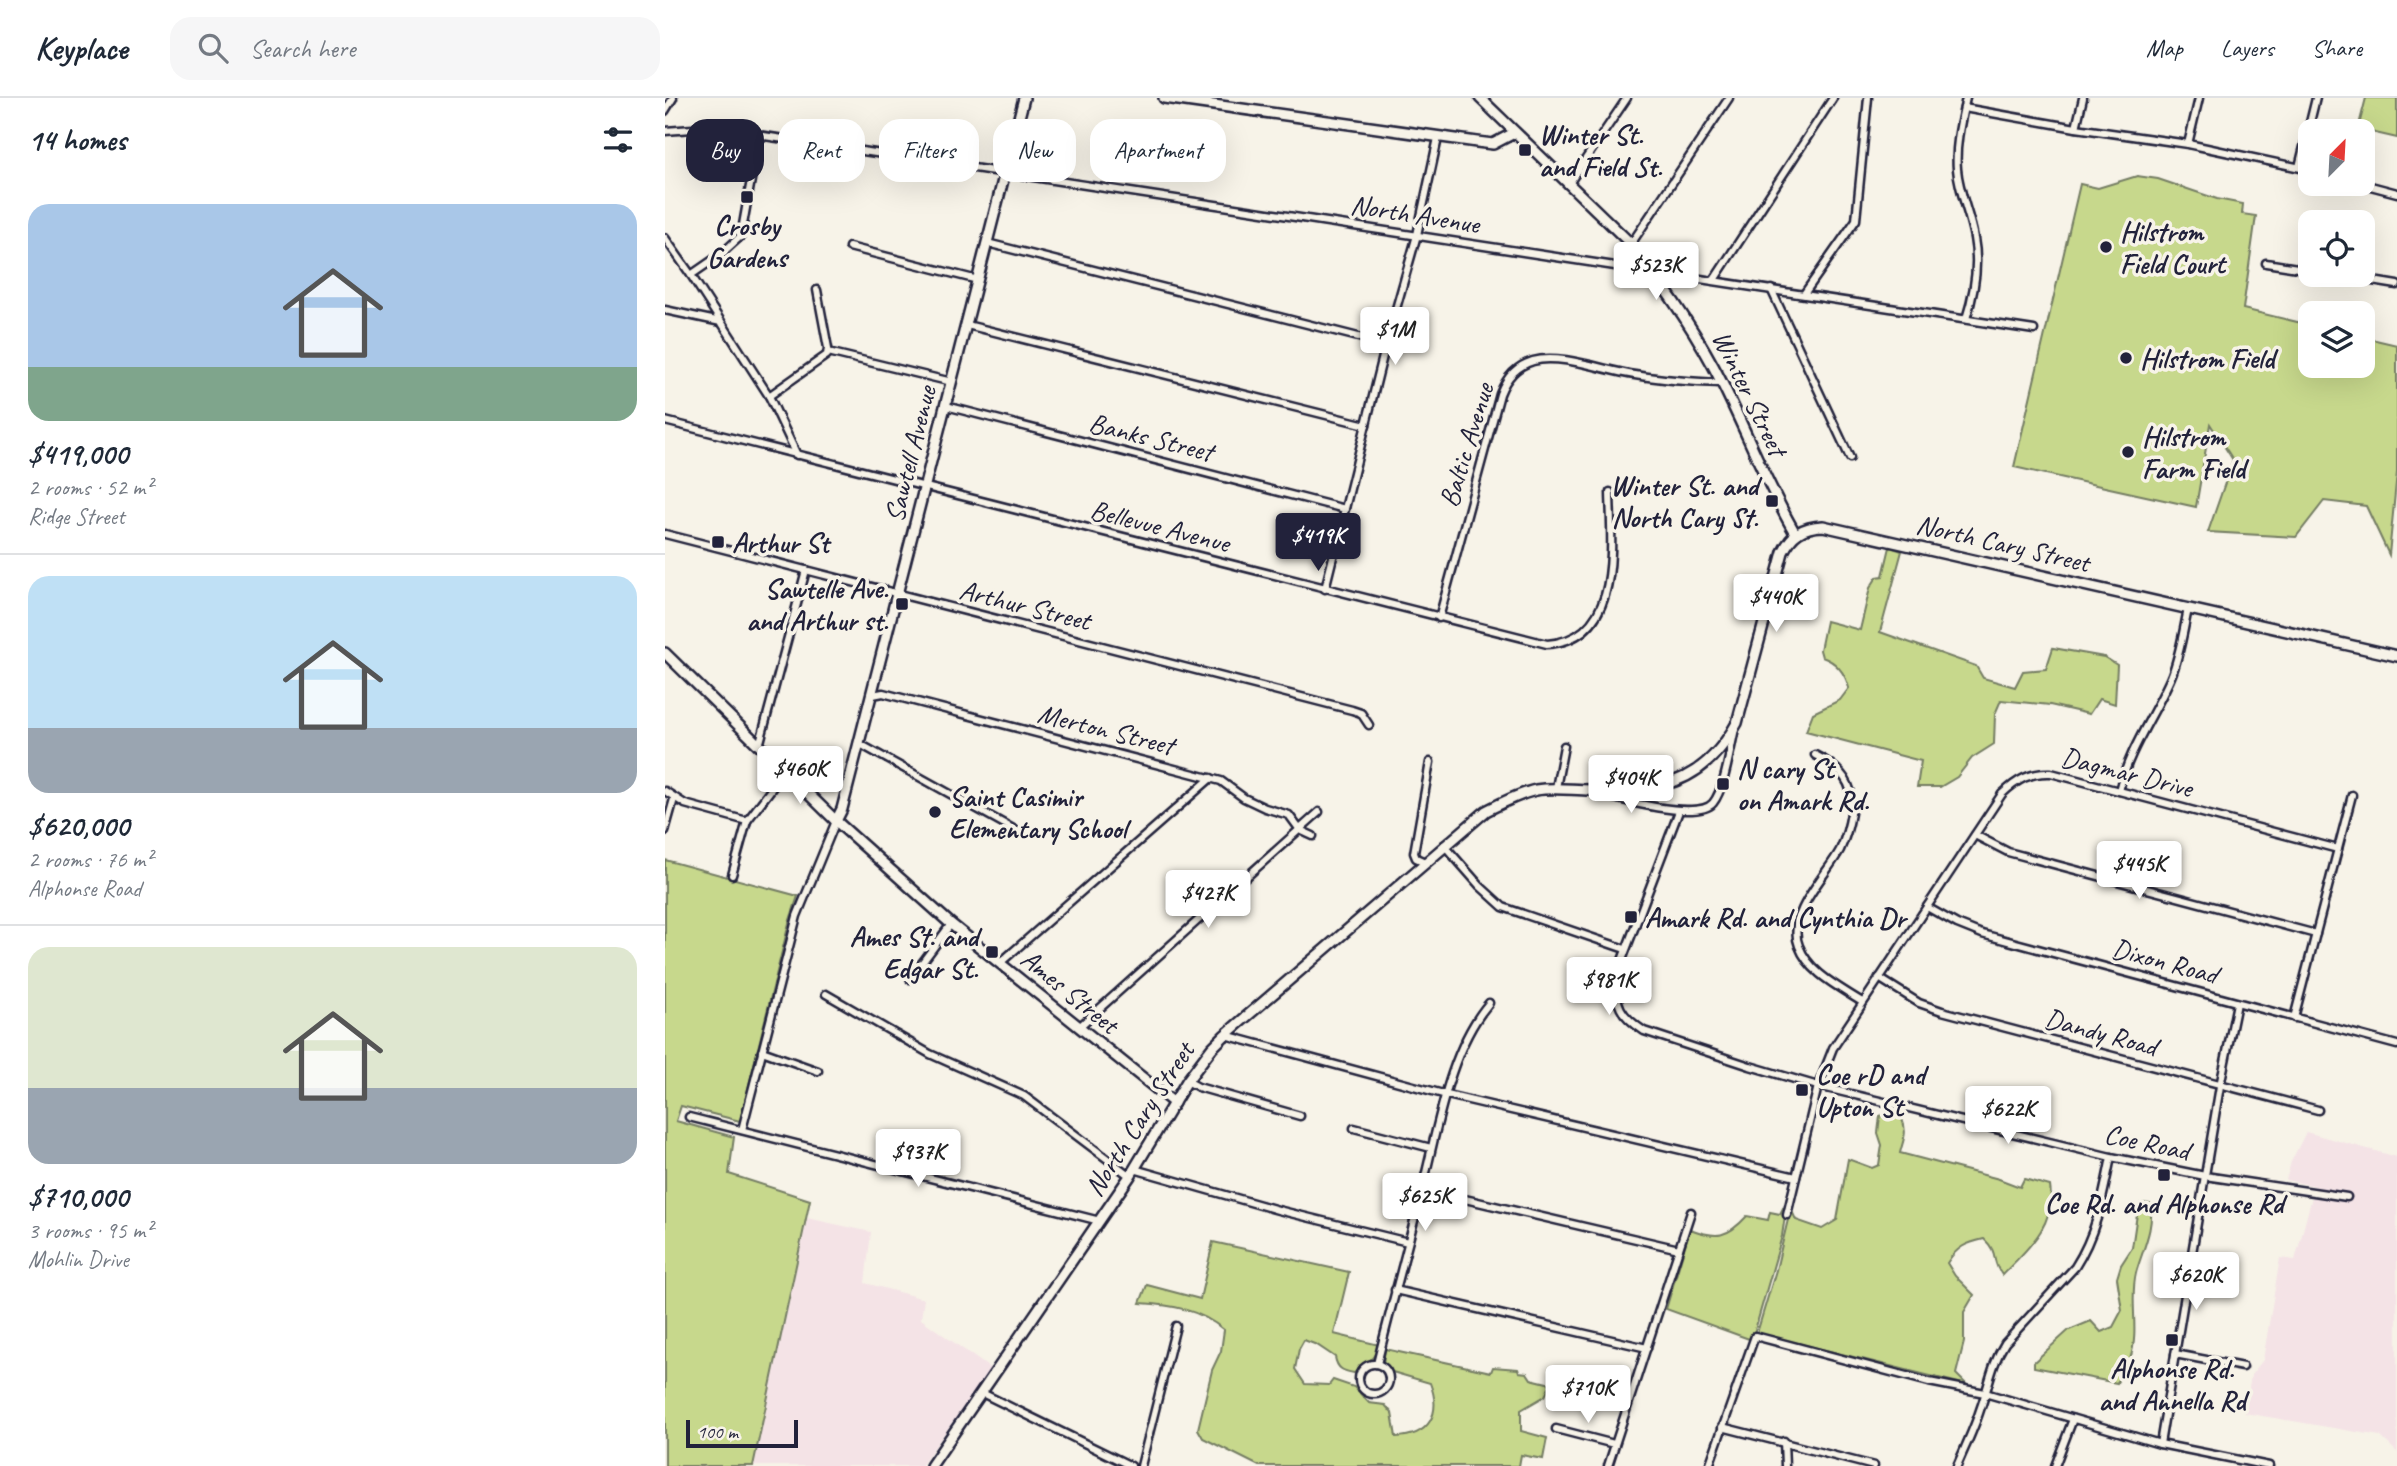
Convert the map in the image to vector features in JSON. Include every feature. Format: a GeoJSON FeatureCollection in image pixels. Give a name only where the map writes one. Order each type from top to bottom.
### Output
{"type":"FeatureCollection","features":[{"type":"Feature","properties":{"kind":"street"},"geometry":{"type":"LineString","coordinates":[[665,111],[673,98]]}},
{"type":"Feature","properties":{"kind":"street","name":"Sawtell Avenue"},"geometry":{"type":"LineString","coordinates":[[1019,119],[1024,98]]}},
{"type":"Feature","properties":{"kind":"street"},"geometry":{"type":"LineString","coordinates":[[1164,98],[1493,144],[1514,133]]}},
{"type":"Feature","properties":{"kind":"street","name":"Winter Street"},"geometry":{"type":"LineString","coordinates":[[1480,98],[1631,244],[1652,271],[1693,330],[1722,383],[1779,505],[1795,533]]}},
{"type":"Feature","properties":{"kind":"street"},"geometry":{"type":"LineString","coordinates":[[1568,185],[1627,98]]}},
{"type":"Feature","properties":{"kind":"street"},"geometry":{"type":"LineString","coordinates":[[1631,244],[1729,98]]}},
{"type":"Feature","properties":{"kind":"street"},"geometry":{"type":"LineString","coordinates":[[1714,280],[1832,98]]}},
{"type":"Feature","properties":{"kind":"street"},"geometry":{"type":"LineString","coordinates":[[1804,294],[1856,220],[1868,98]]}},
{"type":"Feature","properties":{"kind":"street"},"geometry":{"type":"LineString","coordinates":[[1966,98],[1958,135],[1957,171],[1975,239],[1976,258],[1974,284],[1966,319]]}},
{"type":"Feature","properties":{"kind":"street"},"geometry":{"type":"LineString","coordinates":[[2076,128],[2083,98]]}},
{"type":"Feature","properties":{"kind":"street"},"geometry":{"type":"LineString","coordinates":[[2188,144],[2199,98]]}},
{"type":"Feature","properties":{"kind":"street"},"geometry":{"type":"LineString","coordinates":[[2311,119],[2316,98]]}},
{"type":"Feature","properties":{"kind":"street"},"geometry":{"type":"LineString","coordinates":[[1964,108],[2188,144],[2298,167]]}},
{"type":"Feature","properties":{"kind":"street","name":"North Avenue"},"geometry":{"type":"LineString","coordinates":[[665,131],[686,130]]}},
{"type":"Feature","properties":{"kind":"street","name":"North Avenue"},"geometry":{"type":"LineString","coordinates":[[764,136],[993,172]]}},
{"type":"Feature","properties":{"kind":"street"},"geometry":{"type":"LineString","coordinates":[[1325,589],[1386,344],[1417,235],[1439,138]]}},
{"type":"Feature","properties":{"kind":"street"},"geometry":{"type":"LineString","coordinates":[[691,275],[720,256],[741,236],[751,182]]}},
{"type":"Feature","properties":{"kind":"street","name":"Sawtell Avenue"},"geometry":{"type":"LineString","coordinates":[[836,821],[842,809],[873,695],[1003,182]]}},
{"type":"Feature","properties":{"kind":"street","name":"North Avenue"},"geometry":{"type":"LineString","coordinates":[[1059,182],[2034,330]]}},
{"type":"Feature","properties":{"kind":"street"},"geometry":{"type":"LineString","coordinates":[[2375,187],[2397,193]]}},
{"type":"Feature","properties":{"kind":"street"},"geometry":{"type":"LineString","coordinates":[[665,238],[769,396],[797,456]]}},
{"type":"Feature","properties":{"kind":"street"},"geometry":{"type":"LineString","coordinates":[[987,243],[1386,344]]}},
{"type":"Feature","properties":{"kind":"street"},"geometry":{"type":"LineString","coordinates":[[849,247],[978,280]]}},
{"type":"Feature","properties":{"kind":"street"},"geometry":{"type":"LineString","coordinates":[[2266,263],[2298,268]]}},
{"type":"Feature","properties":{"kind":"street"},"geometry":{"type":"LineString","coordinates":[[2375,281],[2397,285]]}},
{"type":"Feature","properties":{"kind":"street"},"geometry":{"type":"LineString","coordinates":[[1772,289],[1850,458]]}},
{"type":"Feature","properties":{"kind":"street"},"geometry":{"type":"LineString","coordinates":[[769,396],[823,360],[828,352],[817,290]]}},
{"type":"Feature","properties":{"kind":"street"},"geometry":{"type":"LineString","coordinates":[[665,310],[722,323]]}},
{"type":"Feature","properties":{"kind":"street"},"geometry":{"type":"LineString","coordinates":[[967,325],[1366,425]]}},
{"type":"Feature","properties":{"kind":"street"},"geometry":{"type":"LineString","coordinates":[[828,352],[952,382]]}},
{"type":"Feature","properties":{"kind":"street","name":"Baltic Avenue"},"geometry":{"type":"LineString","coordinates":[[1439,618],[1500,394],[1513,372],[1532,361],[1553,359],[1636,376],[1722,383]]}},
{"type":"Feature","properties":{"kind":"street","name":"Banks Street"},"geometry":{"type":"LineString","coordinates":[[946,406],[1345,509]]}},
{"type":"Feature","properties":{"kind":"street","name":"Bellevue Avenue"},"geometry":{"type":"LineString","coordinates":[[665,421],[925,489],[1547,644],[1563,643],[1574,638],[1593,619],[1607,591],[1611,569],[1610,492]]}},
{"type":"Feature","properties":{"kind":"street","name":"North Cary Street"},"geometry":{"type":"LineString","coordinates":[[1591,790],[1607,796],[1679,811],[1700,811],[1710,806],[1718,796],[1783,552],[1795,533],[1812,526],[1823,526],[2397,656]]}},
{"type":"Feature","properties":{"kind":"street","name":"Arthur Street"},"geometry":{"type":"LineString","coordinates":[[665,534],[1358,711],[1369,725]]}},
{"type":"Feature","properties":{"kind":"street"},"geometry":{"type":"LineString","coordinates":[[759,746],[806,570]]}},
{"type":"Feature","properties":{"kind":"street"},"geometry":{"type":"LineString","coordinates":[[2119,791],[2130,754],[2171,677],[2188,609]]}},
{"type":"Feature","properties":{"kind":"street","name":"Ames Street"},"geometry":{"type":"LineString","coordinates":[[665,653],[836,821],[951,924],[1174,1103]]}},
{"type":"Feature","properties":{"kind":"street","name":"Merton Street"},"geometry":{"type":"LineString","coordinates":[[873,695],[883,693],[1212,778],[1221,781],[1244,798],[1289,816],[1300,830],[1313,836]]}},
{"type":"Feature","properties":{"kind":"street","name":"North Cary Street"},"geometry":{"type":"LineString","coordinates":[[931,1466],[1100,1221],[1187,1081],[1225,1035],[1486,811],[1516,796],[1536,790],[1657,787],[1680,781],[1715,755],[1737,723]]}},
{"type":"Feature","properties":{"kind":"street"},"geometry":{"type":"LineString","coordinates":[[860,744],[1017,831]]}},
{"type":"Feature","properties":{"kind":"street"},"geometry":{"type":"LineString","coordinates":[[1556,788],[1563,746]]}},
{"type":"Feature","properties":{"kind":"street"},"geometry":{"type":"LineString","coordinates":[[1815,755],[1840,770],[1848,783],[1852,808],[1844,840],[1805,902],[1797,923],[1796,937],[1804,956],[1813,967],[1863,1002]]}},
{"type":"Feature","properties":{"kind":"street"},"geometry":{"type":"LineString","coordinates":[[1425,862],[1416,858],[1414,853],[1430,762]]}},
{"type":"Feature","properties":{"kind":"street"},"geometry":{"type":"LineString","coordinates":[[732,874],[747,821],[785,771]]}},
{"type":"Feature","properties":{"kind":"street","name":"Dagmar Drive"},"geometry":{"type":"LineString","coordinates":[[1787,1215],[1818,1086],[1833,1048],[2003,794],[2020,779],[2051,773],[2338,849]]}},
{"type":"Feature","properties":{"kind":"street"},"geometry":{"type":"LineString","coordinates":[[1000,963],[1212,778]]}},
{"type":"Feature","properties":{"kind":"street"},"geometry":{"type":"LineString","coordinates":[[665,792],[685,804],[747,821]]}},
{"type":"Feature","properties":{"kind":"street"},"geometry":{"type":"LineString","coordinates":[[2294,1018],[2352,795]]}},
{"type":"Feature","properties":{"kind":"street"},"geometry":{"type":"LineString","coordinates":[[665,831],[674,799]]}},
{"type":"Feature","properties":{"kind":"street","name":"Coe Road"},"geometry":{"type":"LineString","coordinates":[[1679,811],[1616,976],[1615,996],[1620,1010],[1629,1021],[1644,1031],[1818,1086],[2111,1157],[2205,1176],[2347,1197]]}},
{"type":"Feature","properties":{"kind":"street"},"geometry":{"type":"LineString","coordinates":[[1079,1027],[1319,812]]}},
{"type":"Feature","properties":{"kind":"street"},"geometry":{"type":"LineString","coordinates":[[742,1130],[797,916],[836,821]]}},
{"type":"Feature","properties":{"kind":"street"},"geometry":{"type":"LineString","coordinates":[[1975,835],[1997,848],[2018,855],[2316,934]]}},
{"type":"Feature","properties":{"kind":"street"},"geometry":{"type":"LineString","coordinates":[[1444,845],[1480,886],[1503,907],[1625,949]]}},
{"type":"Feature","properties":{"kind":"street","name":"Dixon Road"},"geometry":{"type":"LineString","coordinates":[[1927,907],[1957,924],[1982,933],[2237,1003],[2397,1043]]}},
{"type":"Feature","properties":{"kind":"street"},"geometry":{"type":"LineString","coordinates":[[910,979],[951,924]]}},
{"type":"Feature","properties":{"kind":"street","name":"Dandy Road"},"geometry":{"type":"LineString","coordinates":[[1879,978],[1919,1003],[1942,1011],[2318,1110]]}},
{"type":"Feature","properties":{"kind":"street"},"geometry":{"type":"LineString","coordinates":[[826,994],[930,1054],[1024,1096],[1132,1172],[1408,1242]]}},
{"type":"Feature","properties":{"kind":"street"},"geometry":{"type":"LineString","coordinates":[[1377,1364],[1431,1148],[1460,1049],[1473,1023],[1489,1003]]}},
{"type":"Feature","properties":{"kind":"street"},"geometry":{"type":"LineString","coordinates":[[2160,1444],[2237,1003]]}},
{"type":"Feature","properties":{"kind":"street"},"geometry":{"type":"LineString","coordinates":[[1225,1035],[1447,1095],[1796,1177]]}},
{"type":"Feature","properties":{"kind":"street"},"geometry":{"type":"LineString","coordinates":[[762,1051],[818,1071]]}},
{"type":"Feature","properties":{"kind":"street"},"geometry":{"type":"LineString","coordinates":[[1187,1081],[1198,1087],[1300,1116]]}},
{"type":"Feature","properties":{"kind":"street"},"geometry":{"type":"LineString","coordinates":[[689,1117],[1100,1221]]}},
{"type":"Feature","properties":{"kind":"street"},"geometry":{"type":"LineString","coordinates":[[1354,1128],[1431,1148]]}},
{"type":"Feature","properties":{"kind":"street"},"geometry":{"type":"LineString","coordinates":[[1957,1466],[1992,1368],[2005,1343],[2075,1267],[2084,1253],[2098,1219],[2111,1157]]}},
{"type":"Feature","properties":{"kind":"street"},"geometry":{"type":"LineString","coordinates":[[1422,1189],[1679,1249]]}},
{"type":"Feature","properties":{"kind":"street"},"geometry":{"type":"LineString","coordinates":[[1608,1466],[1691,1212]]}},
{"type":"Feature","properties":{"kind":"street"},"geometry":{"type":"LineString","coordinates":[[1395,1290],[1647,1349]]}},
{"type":"Feature","properties":{"kind":"street"},"geometry":{"type":"LineString","coordinates":[[1141,1466],[1176,1326]]}},
{"type":"Feature","properties":{"kind":"street"},"geometry":{"type":"LineString","coordinates":[[1709,1466],[1755,1336],[1929,1382],[1985,1393],[2160,1444],[2269,1466]]}},
{"type":"Feature","properties":{"kind":"street"},"geometry":{"type":"LineString","coordinates":[[2175,1354],[2243,1367]]}},
{"type":"Feature","properties":{"kind":"street"},"geometry":{"type":"LineString","coordinates":[[1377,1364],[1385,1368],[1389,1381],[1382,1392],[1369,1393],[1361,1388],[1359,1376],[1365,1366],[1377,1364]]}},
{"type":"Feature","properties":{"kind":"street"},"geometry":{"type":"LineString","coordinates":[[982,1393],[1131,1466]]}},
{"type":"Feature","properties":{"kind":"street"},"geometry":{"type":"LineString","coordinates":[[2055,1466],[2073,1419]]}},
{"type":"Feature","properties":{"kind":"street"},"geometry":{"type":"LineString","coordinates":[[1722,1427],[1874,1466]]}},
{"type":"Feature","properties":{"kind":"street"},"geometry":{"type":"LineString","coordinates":[[1556,1429],[1614,1444]]}},
{"type":"Feature","properties":{"kind":"street"},"geometry":{"type":"LineString","coordinates":[[1784,1441],[1785,1466]]}},
{"type":"Feature","properties":{"kind":"shaded area"},"geometry":{"type":"Polygon","coordinates":[[[2306,1132],[2397,1157],[2397,1452],[2380,1436],[2245,1413],[2251,1375],[2263,1360],[2280,1258],[2295,1260],[2315,1186],[2286,1180],[2291,1162],[2306,1132]]]}},
{"type":"Feature","properties":{"kind":"shaded area"},"geometry":{"type":"Polygon","coordinates":[[[807,1218],[871,1232],[865,1283],[924,1299],[921,1319],[991,1369],[921,1466],[753,1466],[807,1218]]]}},
{"type":"Feature","properties":{"kind":"green space"},"geometry":{"type":"Polygon","coordinates":[[[2366,98],[2397,98],[2397,138],[2375,133],[2375,119],[2361,119],[2366,98]]]}},
{"type":"Feature","properties":{"kind":"green space"},"geometry":{"type":"Polygon","coordinates":[[[2137,176],[2158,179],[2217,199],[2243,204],[2242,214],[2256,216],[2243,309],[2298,322],[2298,378],[2375,378],[2375,340],[2397,345],[2397,472],[2389,555],[2366,506],[2324,501],[2296,537],[2208,532],[2233,460],[2210,424],[2196,507],[2014,467],[2080,184],[2098,188],[2137,176]]]}},
{"type":"Feature","properties":{"kind":"green space"},"geometry":{"type":"Polygon","coordinates":[[[1890,547],[1902,551],[1880,632],[1976,666],[1983,678],[2015,687],[2023,671],[2046,669],[2053,648],[2104,657],[2117,665],[2115,704],[2099,699],[2089,714],[2050,705],[2001,700],[1995,714],[1994,744],[1972,758],[1957,777],[1940,787],[1917,787],[1921,761],[1806,731],[1813,713],[1840,700],[1849,688],[1840,669],[1822,657],[1820,650],[1826,621],[1860,630],[1870,588],[1877,577],[1883,576],[1890,547]]]}},
{"type":"Feature","properties":{"kind":"green space"},"geometry":{"type":"Polygon","coordinates":[[[665,860],[798,896],[740,1121],[681,1106],[676,1121],[734,1137],[729,1174],[810,1200],[753,1466],[665,1466],[665,860]]]}},
{"type":"Feature","properties":{"kind":"green space"},"geometry":{"type":"Polygon","coordinates":[[[1888,1113],[1902,1119],[1904,1124],[1900,1153],[2020,1187],[2024,1179],[2050,1186],[2049,1213],[2044,1225],[2030,1246],[2002,1275],[1992,1249],[1984,1239],[1963,1246],[1947,1263],[1955,1276],[1974,1295],[1964,1312],[1964,1342],[1956,1374],[1967,1385],[1757,1333],[1790,1211],[1796,1220],[1822,1229],[1837,1220],[1848,1159],[1872,1168],[1879,1165],[1882,1145],[1878,1133],[1880,1116],[1888,1113]]]}},
{"type":"Feature","properties":{"kind":"green space"},"geometry":{"type":"Polygon","coordinates":[[[2141,1203],[2150,1204],[2151,1221],[2134,1284],[2133,1348],[2129,1362],[2117,1383],[2034,1367],[2034,1362],[2069,1330],[2091,1321],[2101,1332],[2113,1327],[2122,1310],[2117,1278],[2121,1265],[2132,1248],[2141,1203]]]}},
{"type":"Feature","properties":{"kind":"green space"},"geometry":{"type":"Polygon","coordinates":[[[1783,1208],[1786,1209],[1782,1236],[1755,1330],[1749,1339],[1666,1309],[1690,1229],[1707,1234],[1721,1234],[1733,1229],[1747,1216],[1768,1220],[1770,1212],[1780,1214],[1783,1208]]]}},
{"type":"Feature","properties":{"kind":"green space"},"geometry":{"type":"Polygon","coordinates":[[[1213,1242],[1349,1272],[1334,1334],[1379,1345],[1370,1361],[1354,1373],[1341,1369],[1335,1357],[1304,1340],[1299,1349],[1295,1369],[1305,1384],[1329,1385],[1333,1380],[1354,1387],[1369,1403],[1385,1405],[1392,1413],[1396,1437],[1407,1436],[1424,1428],[1433,1413],[1433,1394],[1430,1383],[1389,1371],[1383,1364],[1385,1349],[1491,1372],[1493,1367],[1518,1369],[1519,1372],[1527,1373],[1531,1379],[1551,1384],[1545,1396],[1521,1410],[1521,1431],[1547,1438],[1543,1459],[1521,1455],[1519,1466],[1259,1466],[1203,1438],[1198,1429],[1212,1370],[1221,1351],[1224,1330],[1205,1317],[1185,1309],[1140,1303],[1147,1285],[1200,1299],[1213,1242]]]}},
{"type":"Feature","properties":{"kind":"place","name":"Winter St. and Field St."},"geometry":{"type":"Point","coordinates":[1525,150]}},
{"type":"Feature","properties":{"kind":"place","name":"Crosby Gardens"},"geometry":{"type":"Point","coordinates":[747,197]}},
{"type":"Feature","properties":{"kind":"place","name":"Hilstrom Field Court"},"geometry":{"type":"Point","coordinates":[2106,247]}},
{"type":"Feature","properties":{"kind":"place","name":"Hilstrom Field"},"geometry":{"type":"Point","coordinates":[2126,358]}},
{"type":"Feature","properties":{"kind":"place","name":"Hilstrom Farm Field"},"geometry":{"type":"Point","coordinates":[2128,452]}},
{"type":"Feature","properties":{"kind":"place","name":"Winter St. and North Cary St."},"geometry":{"type":"Point","coordinates":[1772,501]}},
{"type":"Feature","properties":{"kind":"place","name":"Arthur St"},"geometry":{"type":"Point","coordinates":[718,542]}},
{"type":"Feature","properties":{"kind":"place","name":"Sawtelle Ave. and Arthur st."},"geometry":{"type":"Point","coordinates":[902,604]}},
{"type":"Feature","properties":{"kind":"place","name":"N cary St on Amark Rd."},"geometry":{"type":"Point","coordinates":[1723,784]}},
{"type":"Feature","properties":{"kind":"place","name":"Saint Casimir Elementary School"},"geometry":{"type":"Point","coordinates":[935,812]}},
{"type":"Feature","properties":{"kind":"place","name":"Amark Rd. and Cynthia Dr"},"geometry":{"type":"Point","coordinates":[1631,917]}},
{"type":"Feature","properties":{"kind":"place","name":"Ames St. and Edgar St."},"geometry":{"type":"Point","coordinates":[992,952]}},
{"type":"Feature","properties":{"kind":"place","name":"Coe rD and Upton St"},"geometry":{"type":"Point","coordinates":[1802,1090]}},
{"type":"Feature","properties":{"kind":"place","name":"Coe Rd. and Alphonse Rd"},"geometry":{"type":"Point","coordinates":[2164,1175]}},
{"type":"Feature","properties":{"kind":"place","name":"Alphonse Rd. and Annella Rd"},"geometry":{"type":"Point","coordinates":[2172,1340]}}]}
